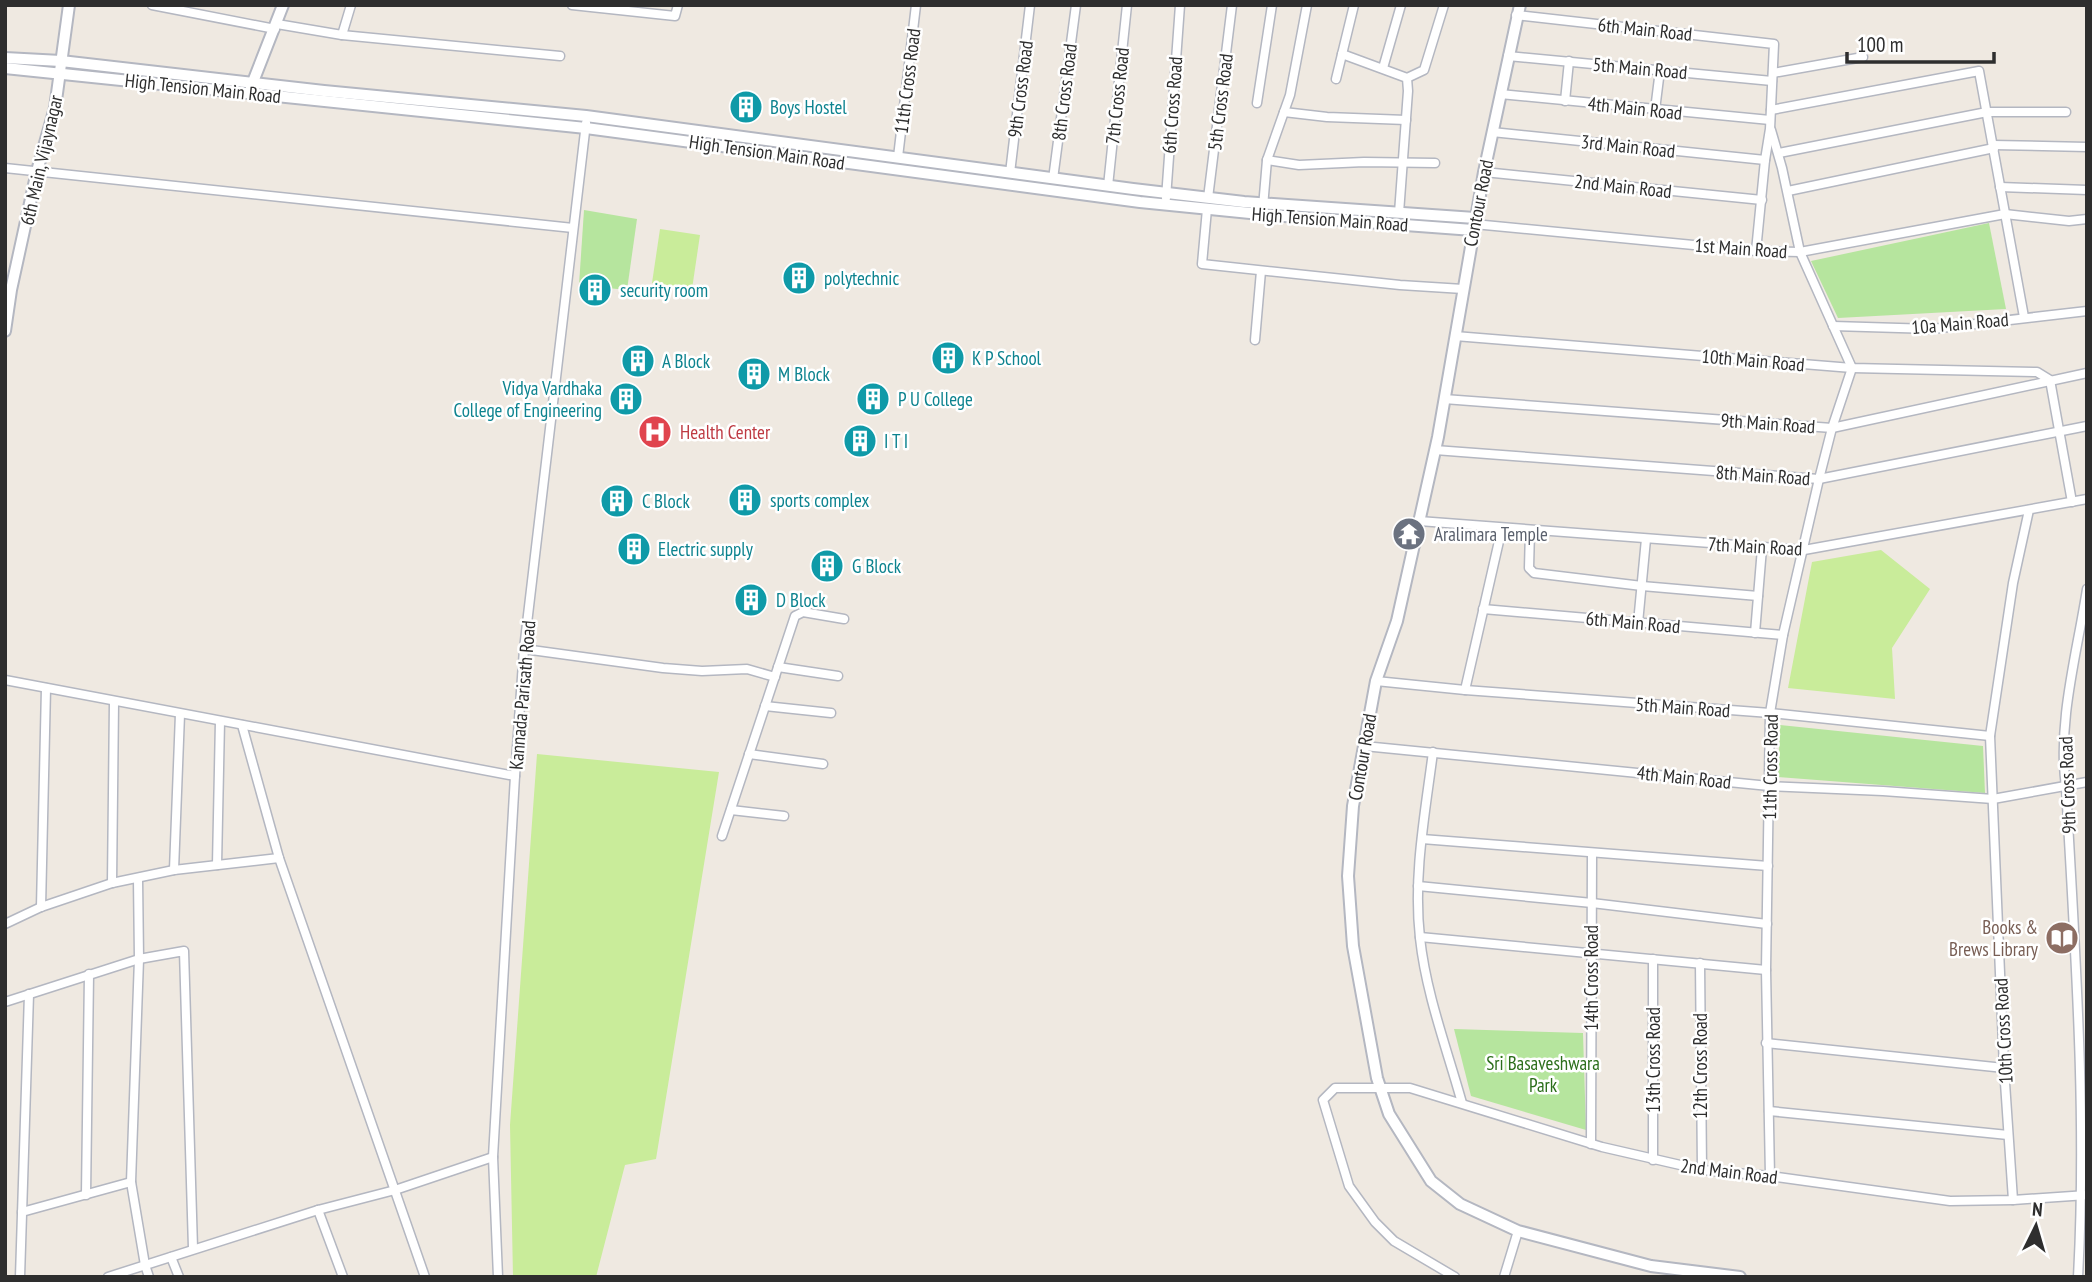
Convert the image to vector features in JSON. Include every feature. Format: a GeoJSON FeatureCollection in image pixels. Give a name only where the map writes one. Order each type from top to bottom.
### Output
{"type":"FeatureCollection","features":[{"type":"Feature","properties":{"kind":"main road","name":"6th Main, Vijaynagar"},"geometry":{"type":"LineString","coordinates":[[5,331],[11,290],[37,171],[55,108],[69,5]]}},
{"type":"Feature","properties":{"kind":"main road"},"geometry":{"type":"LineString","coordinates":[[251,87],[283,5]]}},
{"type":"Feature","properties":{"kind":"main road","name":"Contour Road"},"geometry":{"type":"LineString","coordinates":[[1518,10],[1474,224],[1435,450],[1397,621],[1376,681],[1353,806],[1348,876],[1353,946],[1380,1087],[1389,1114],[1432,1181],[1460,1204],[1518,1231],[1651,1266],[1740,1277]]}},
{"type":"Feature","properties":{"kind":"main road"},"geometry":{"type":"LineString","coordinates":[[5,58],[61,67],[251,87],[586,116],[1108,186],[1166,199]]}},
{"type":"Feature","properties":{"kind":"main road"},"geometry":{"type":"LineString","coordinates":[[5,68],[61,67]]}},
{"type":"Feature","properties":{"kind":"main road","name":"High Tension Main Road"},"geometry":{"type":"LineString","coordinates":[[251,87],[323,102],[586,128],[1166,199],[1263,209],[1474,224]]}},
{"type":"Feature","properties":{"kind":"main road"},"geometry":{"type":"LineString","coordinates":[[1263,209],[1398,213],[1474,224]]}},
{"type":"Feature","properties":{"kind":"street"},"geometry":{"type":"LineString","coordinates":[[152,5],[342,35],[560,56]]}},
{"type":"Feature","properties":{"kind":"street"},"geometry":{"type":"LineString","coordinates":[[342,35],[351,5]]}},
{"type":"Feature","properties":{"kind":"street"},"geometry":{"type":"LineString","coordinates":[[572,5],[675,16],[678,5]]}},
{"type":"Feature","properties":{"kind":"street","name":"11th Cross Road"},"geometry":{"type":"LineString","coordinates":[[898,157],[916,5]]}},
{"type":"Feature","properties":{"kind":"street","name":"9th Cross Road"},"geometry":{"type":"LineString","coordinates":[[1010,173],[1030,5]]}},
{"type":"Feature","properties":{"kind":"street","name":"8th Cross Road"},"geometry":{"type":"LineString","coordinates":[[1053,179],[1076,5]]}},
{"type":"Feature","properties":{"kind":"street","name":"7th Cross Road"},"geometry":{"type":"LineString","coordinates":[[1108,186],[1126,5]]}},
{"type":"Feature","properties":{"kind":"street","name":"6th Cross Road"},"geometry":{"type":"LineString","coordinates":[[1166,199],[1180,5]]}},
{"type":"Feature","properties":{"kind":"street","name":"5th Cross Road"},"geometry":{"type":"LineString","coordinates":[[1232,5],[1202,264],[1261,271]]}},
{"type":"Feature","properties":{"kind":"street"},"geometry":{"type":"LineString","coordinates":[[1257,103],[1272,5]]}},
{"type":"Feature","properties":{"kind":"street"},"geometry":{"type":"LineString","coordinates":[[1263,209],[1267,160],[1290,95],[1307,5]]}},
{"type":"Feature","properties":{"kind":"street"},"geometry":{"type":"LineString","coordinates":[[1336,79],[1354,5]]}},
{"type":"Feature","properties":{"kind":"street"},"geometry":{"type":"LineString","coordinates":[[1383,68],[1401,5]]}},
{"type":"Feature","properties":{"kind":"street"},"geometry":{"type":"LineString","coordinates":[[1342,54],[1407,78],[1424,71],[1444,5]]}},
{"type":"Feature","properties":{"kind":"street","name":"6th Main Road"},"geometry":{"type":"LineString","coordinates":[[1518,10],[1774,44],[1772,77]]}},
{"type":"Feature","properties":{"kind":"street","name":"5th Main Road"},"geometry":{"type":"LineString","coordinates":[[1508,56],[1772,77],[1863,57]]}},
{"type":"Feature","properties":{"kind":"street"},"geometry":{"type":"LineString","coordinates":[[1564,101],[1569,61]]}},
{"type":"Feature","properties":{"kind":"street"},"geometry":{"type":"LineString","coordinates":[[1655,110],[1660,70]]}},
{"type":"Feature","properties":{"kind":"street"},"geometry":{"type":"LineString","coordinates":[[1771,110],[1979,71],[2024,317]]}},
{"type":"Feature","properties":{"kind":"street"},"geometry":{"type":"LineString","coordinates":[[1756,251],[1770,125],[1772,77]]}},
{"type":"Feature","properties":{"kind":"street"},"geometry":{"type":"LineString","coordinates":[[1398,213],[1407,78]]}},
{"type":"Feature","properties":{"kind":"street","name":"4th Main Road"},"geometry":{"type":"LineString","coordinates":[[1500,93],[1770,125]]}},
{"type":"Feature","properties":{"kind":"street"},"geometry":{"type":"LineString","coordinates":[[1284,112],[1327,117],[1406,120]]}},
{"type":"Feature","properties":{"kind":"street"},"geometry":{"type":"LineString","coordinates":[[1779,153],[1987,112],[2066,112]]}},
{"type":"Feature","properties":{"kind":"street","name":"Kannada Parisath Road"},"geometry":{"type":"LineString","coordinates":[[498,1277],[493,1157],[524,649],[586,116]]}},
{"type":"Feature","properties":{"kind":"street"},"geometry":{"type":"LineString","coordinates":[[1770,125],[1788,191],[1800,252],[1852,368]]}},
{"type":"Feature","properties":{"kind":"street","name":"3rd Main Road"},"geometry":{"type":"LineString","coordinates":[[1492,132],[1782,168]]}},
{"type":"Feature","properties":{"kind":"street"},"geometry":{"type":"LineString","coordinates":[[1788,191],[1993,146],[2087,147]]}},
{"type":"Feature","properties":{"kind":"street"},"geometry":{"type":"LineString","coordinates":[[1267,160],[1299,165],[1435,163]]}},
{"type":"Feature","properties":{"kind":"street"},"geometry":{"type":"LineString","coordinates":[[5,168],[573,228]]}},
{"type":"Feature","properties":{"kind":"street","name":"2nd Main Road"},"geometry":{"type":"LineString","coordinates":[[1484,172],[1762,200]]}},
{"type":"Feature","properties":{"kind":"street"},"geometry":{"type":"LineString","coordinates":[[2000,187],[2087,190]]}},
{"type":"Feature","properties":{"kind":"street","name":"1st Main Road"},"geometry":{"type":"LineString","coordinates":[[1474,224],[1756,251],[1800,252],[2005,214],[2070,221],[2087,219]]}},
{"type":"Feature","properties":{"kind":"street"},"geometry":{"type":"LineString","coordinates":[[1255,340],[1261,271],[1463,289]]}},
{"type":"Feature","properties":{"kind":"street","name":"10a Main Road"},"geometry":{"type":"LineString","coordinates":[[1833,326],[1932,328],[2087,311]]}},
{"type":"Feature","properties":{"kind":"street","name":"10th Main Road"},"geometry":{"type":"LineString","coordinates":[[1455,336],[1852,368],[2037,372],[2050,380]]}},
{"type":"Feature","properties":{"kind":"street","name":"11th Cross Road"},"geometry":{"type":"LineString","coordinates":[[1770,1176],[1766,970],[1770,713],[1783,635],[1819,479],[1852,368]]}},
{"type":"Feature","properties":{"kind":"street","name":"9th Main Road"},"geometry":{"type":"LineString","coordinates":[[1444,399],[1832,428],[2087,373]]}},
{"type":"Feature","properties":{"kind":"street"},"geometry":{"type":"LineString","coordinates":[[2050,380],[2072,502]]}},
{"type":"Feature","properties":{"kind":"street","name":"8th Main Road"},"geometry":{"type":"LineString","coordinates":[[1435,450],[1819,479],[2087,426]]}},
{"type":"Feature","properties":{"kind":"street","name":"7th Main Road"},"geometry":{"type":"LineString","coordinates":[[1419,521],[1804,550],[2087,499]]}},
{"type":"Feature","properties":{"kind":"street","name":"10th Cross Road"},"geometry":{"type":"LineString","coordinates":[[2013,1200],[2004,1068],[1990,736],[2013,583],[2029,510]]}},
{"type":"Feature","properties":{"kind":"street"},"geometry":{"type":"LineString","coordinates":[[1465,690],[1502,528]]}},
{"type":"Feature","properties":{"kind":"street"},"geometry":{"type":"LineString","coordinates":[[1530,530],[1531,572],[1642,586],[1758,596]]}},
{"type":"Feature","properties":{"kind":"street"},"geometry":{"type":"LineString","coordinates":[[1639,623],[1646,540]]}},
{"type":"Feature","properties":{"kind":"street"},"geometry":{"type":"LineString","coordinates":[[1755,633],[1762,548]]}},
{"type":"Feature","properties":{"kind":"street","name":"9th Cross Road"},"geometry":{"type":"LineString","coordinates":[[2079,1277],[2084,1195],[2077,1003],[2066,787],[2062,760],[2067,703],[2087,591]]}},
{"type":"Feature","properties":{"kind":"street","name":"6th Main Road"},"geometry":{"type":"LineString","coordinates":[[1483,609],[1783,635]]}},
{"type":"Feature","properties":{"kind":"street"},"geometry":{"type":"LineString","coordinates":[[722,836],[795,616],[799,612],[844,619]]}},
{"type":"Feature","properties":{"kind":"street"},"geometry":{"type":"LineString","coordinates":[[524,649],[663,668],[702,671],[747,669],[775,677]]}},
{"type":"Feature","properties":{"kind":"street"},"geometry":{"type":"LineString","coordinates":[[778,667],[838,676]]}},
{"type":"Feature","properties":{"kind":"street"},"geometry":{"type":"LineString","coordinates":[[5,680],[515,776]]}},
{"type":"Feature","properties":{"kind":"street","name":"5th Main Road"},"geometry":{"type":"LineString","coordinates":[[1376,681],[1770,713],[1990,736]]}},
{"type":"Feature","properties":{"kind":"street"},"geometry":{"type":"LineString","coordinates":[[41,907],[46,688]]}},
{"type":"Feature","properties":{"kind":"street"},"geometry":{"type":"LineString","coordinates":[[112,883],[114,702]]}},
{"type":"Feature","properties":{"kind":"street"},"geometry":{"type":"LineString","coordinates":[[765,706],[831,713]]}},
{"type":"Feature","properties":{"kind":"street"},"geometry":{"type":"LineString","coordinates":[[174,870],[180,714]]}},
{"type":"Feature","properties":{"kind":"street"},"geometry":{"type":"LineString","coordinates":[[217,865],[220,721]]}},
{"type":"Feature","properties":{"kind":"street"},"geometry":{"type":"LineString","coordinates":[[243,725],[279,858],[425,1277]]}},
{"type":"Feature","properties":{"kind":"street","name":"4th Main Road"},"geometry":{"type":"LineString","coordinates":[[1364,746],[1769,786],[1993,799],[2087,782]]}},
{"type":"Feature","properties":{"kind":"street"},"geometry":{"type":"LineString","coordinates":[[1433,752],[1418,886],[1420,937],[1427,980],[1462,1104]]}},
{"type":"Feature","properties":{"kind":"street"},"geometry":{"type":"LineString","coordinates":[[749,754],[823,764]]}},
{"type":"Feature","properties":{"kind":"street"},"geometry":{"type":"LineString","coordinates":[[731,810],[784,816]]}},
{"type":"Feature","properties":{"kind":"street"},"geometry":{"type":"LineString","coordinates":[[1422,839],[1768,866]]}},
{"type":"Feature","properties":{"kind":"street","name":"14th Cross Road"},"geometry":{"type":"LineString","coordinates":[[1591,1144],[1592,854]]}},
{"type":"Feature","properties":{"kind":"street"},"geometry":{"type":"LineString","coordinates":[[5,924],[41,907],[112,883],[174,870],[279,858]]}},
{"type":"Feature","properties":{"kind":"street"},"geometry":{"type":"LineString","coordinates":[[138,879],[139,959],[131,1182],[149,1277]]}},
{"type":"Feature","properties":{"kind":"street"},"geometry":{"type":"LineString","coordinates":[[1418,886],[1768,924]]}},
{"type":"Feature","properties":{"kind":"street"},"geometry":{"type":"LineString","coordinates":[[1420,937],[1766,970]]}},
{"type":"Feature","properties":{"kind":"street"},"geometry":{"type":"LineString","coordinates":[[5,1002],[139,959],[184,951],[193,1248]]}},
{"type":"Feature","properties":{"kind":"street","name":"13th Cross Road"},"geometry":{"type":"LineString","coordinates":[[1653,959],[1653,1160]]}},
{"type":"Feature","properties":{"kind":"street","name":"12th Cross Road"},"geometry":{"type":"LineString","coordinates":[[1700,963],[1702,1170]]}},
{"type":"Feature","properties":{"kind":"street"},"geometry":{"type":"LineString","coordinates":[[86,1195],[89,974]]}},
{"type":"Feature","properties":{"kind":"street"},"geometry":{"type":"LineString","coordinates":[[20,1277],[29,994]]}},
{"type":"Feature","properties":{"kind":"street"},"geometry":{"type":"LineString","coordinates":[[1766,1043],[2004,1068]]}},
{"type":"Feature","properties":{"kind":"street","name":"2nd Main Road"},"geometry":{"type":"LineString","coordinates":[[1455,1277],[1394,1241],[1375,1222],[1349,1186],[1322,1100],[1335,1088],[1410,1088],[1591,1144],[1702,1170],[1770,1176],[1950,1201],[2084,1195]]}},
{"type":"Feature","properties":{"kind":"street"},"geometry":{"type":"LineString","coordinates":[[1769,1111],[2008,1135]]}},
{"type":"Feature","properties":{"kind":"street"},"geometry":{"type":"LineString","coordinates":[[108,1277],[318,1210],[396,1191],[493,1157]]}},
{"type":"Feature","properties":{"kind":"street"},"geometry":{"type":"LineString","coordinates":[[22,1212],[131,1182]]}},
{"type":"Feature","properties":{"kind":"street"},"geometry":{"type":"LineString","coordinates":[[318,1210],[343,1277]]}},
{"type":"Feature","properties":{"kind":"street"},"geometry":{"type":"LineString","coordinates":[[1504,1277],[1518,1231]]}},
{"type":"Feature","properties":{"kind":"street"},"geometry":{"type":"LineString","coordinates":[[171,1257],[179,1277]]}},
{"type":"Feature","properties":{"kind":"green space"},"geometry":{"type":"Polygon","coordinates":[[[584,210],[637,219],[627,290],[579,285],[584,210]]]}},
{"type":"Feature","properties":{"kind":"green space"},"geometry":{"type":"Polygon","coordinates":[[[1989,223],[2006,309],[1838,318],[1811,261],[1989,223]]]}},
{"type":"Feature","properties":{"kind":"green space"},"geometry":{"type":"Polygon","coordinates":[[[660,229],[700,235],[692,289],[652,283],[660,229]]]}},
{"type":"Feature","properties":{"kind":"green space"},"geometry":{"type":"Polygon","coordinates":[[[1881,550],[1930,589],[1892,648],[1895,699],[1788,688],[1812,562],[1881,550]]]}},
{"type":"Feature","properties":{"kind":"green space"},"geometry":{"type":"Polygon","coordinates":[[[1780,725],[1983,746],[1985,793],[1778,777],[1780,725]]]}},
{"type":"Feature","properties":{"kind":"green space"},"geometry":{"type":"Polygon","coordinates":[[[537,754],[719,772],[656,1159],[625,1165],[596,1277],[513,1277],[510,1125],[537,754]]]}},
{"type":"Feature","properties":{"kind":"green space","name":"Sri Basaveshwara Park"},"geometry":{"type":"Polygon","coordinates":[[[1454,1029],[1583,1033],[1586,1130],[1471,1096],[1454,1029]]]}},
{"type":"Feature","properties":{"kind":"place","name":"Boys Hostel"},"geometry":{"type":"Point","coordinates":[746,107]}},
{"type":"Feature","properties":{"kind":"place","name":"polytechnic"},"geometry":{"type":"Point","coordinates":[799,278]}},
{"type":"Feature","properties":{"kind":"place","name":"security room"},"geometry":{"type":"Point","coordinates":[595,290]}},
{"type":"Feature","properties":{"kind":"place","name":"K P School"},"geometry":{"type":"Point","coordinates":[948,358]}},
{"type":"Feature","properties":{"kind":"place","name":"A Block"},"geometry":{"type":"Point","coordinates":[638,361]}},
{"type":"Feature","properties":{"kind":"place","name":"M Block"},"geometry":{"type":"Point","coordinates":[754,374]}},
{"type":"Feature","properties":{"kind":"place","name":"Vidya Vardhaka College of Engineering"},"geometry":{"type":"Point","coordinates":[626,399]}},
{"type":"Feature","properties":{"kind":"place","name":"P U College"},"geometry":{"type":"Point","coordinates":[873,399]}},
{"type":"Feature","properties":{"kind":"place","name":"Health Center"},"geometry":{"type":"Point","coordinates":[655,432]}},
{"type":"Feature","properties":{"kind":"place","name":"I T I"},"geometry":{"type":"Point","coordinates":[860,441]}},
{"type":"Feature","properties":{"kind":"place","name":"sports complex"},"geometry":{"type":"Point","coordinates":[745,500]}},
{"type":"Feature","properties":{"kind":"place","name":"C Block"},"geometry":{"type":"Point","coordinates":[617,501]}},
{"type":"Feature","properties":{"kind":"place","name":"Aralimara Temple"},"geometry":{"type":"Point","coordinates":[1409,534]}},
{"type":"Feature","properties":{"kind":"place","name":"Electric supply"},"geometry":{"type":"Point","coordinates":[634,549]}},
{"type":"Feature","properties":{"kind":"place","name":"G Block"},"geometry":{"type":"Point","coordinates":[827,566]}},
{"type":"Feature","properties":{"kind":"place","name":"D Block"},"geometry":{"type":"Point","coordinates":[751,600]}},
{"type":"Feature","properties":{"kind":"place","name":"Books & Brews Library"},"geometry":{"type":"Point","coordinates":[2062,938]}}]}
